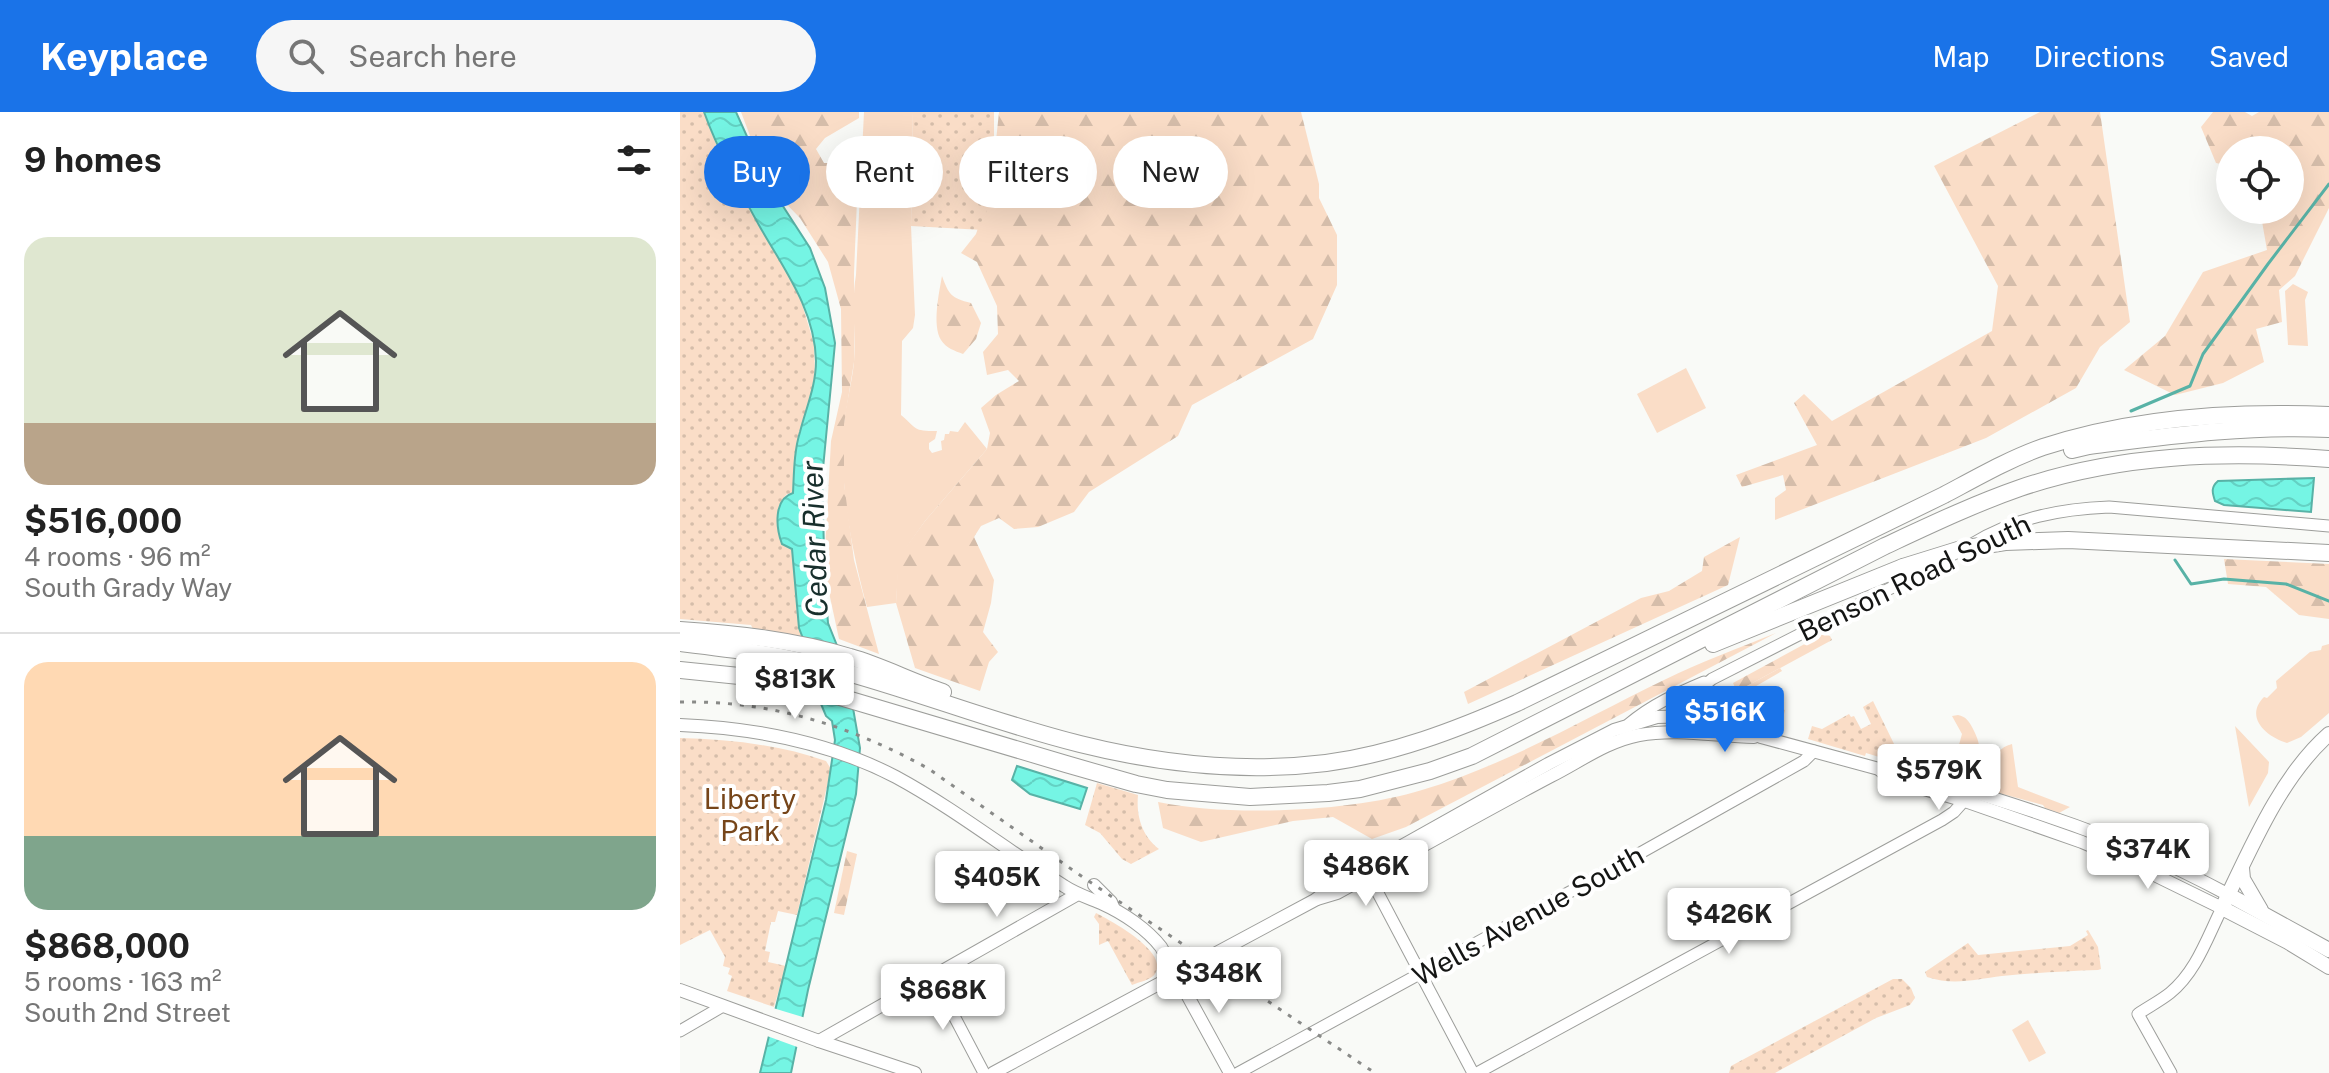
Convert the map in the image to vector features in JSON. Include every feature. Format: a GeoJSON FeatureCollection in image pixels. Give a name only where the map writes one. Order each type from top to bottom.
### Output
{"type":"FeatureCollection","features":[{"type":"Feature","properties":{"kind":"highway"},"geometry":{"type":"LineString","coordinates":[[680,643],[779,640],[852,657],[936,695],[1110,751],[1196,764],[1258,767],[1327,763],[1418,742],[1517,703],[2043,447],[2109,430],[2166,421],[2222,416],[2329,415]]}},
{"type":"Feature","properties":{"kind":"highway"},"geometry":{"type":"LineString","coordinates":[[1944,495],[2007,469],[2089,446],[2204,431],[2281,426],[2329,429]]}},
{"type":"Feature","properties":{"kind":"highway"},"geometry":{"type":"LineString","coordinates":[[2184,455],[2229,463],[2329,470]]}},
{"type":"Feature","properties":{"kind":"highway"},"geometry":{"type":"LineString","coordinates":[[680,672],[749,677],[810,688],[1150,788],[1250,797],[1360,789],[1454,763],[1655,665],[1885,546],[2023,487],[2086,471],[2184,455],[2329,459]]}},
{"type":"Feature","properties":{"kind":"highway"},"geometry":{"type":"LineString","coordinates":[[1655,665],[1743,634],[1903,567],[1961,549],[2005,542],[2068,540],[2329,553]]}},
{"type":"Feature","properties":{"kind":"highway"},"geometry":{"type":"LineString","coordinates":[[680,630],[741,642]]}},
{"type":"Feature","properties":{"kind":"main road"},"geometry":{"type":"LineString","coordinates":[[993,1073],[1315,900],[1341,880],[1484,798],[1629,724],[1657,717],[1693,716],[1729,724],[1761,737],[1879,769],[1890,779],[1968,796],[2171,882],[2263,913],[2327,949]]}},
{"type":"Feature","properties":{"kind":"main road"},"geometry":{"type":"LineString","coordinates":[[680,725],[745,730],[800,740],[872,766],[925,794],[1078,894],[1105,905],[1155,940],[1230,1073]]}},
{"type":"Feature","properties":{"kind":"main road"},"geometry":{"type":"LineString","coordinates":[[1315,900],[1337,893],[1602,749],[1635,736],[1693,732],[1761,737]]}},
{"type":"Feature","properties":{"kind":"main road"},"geometry":{"type":"LineString","coordinates":[[2225,901],[2290,777],[2329,734]]}},
{"type":"Feature","properties":{"kind":"main road"},"geometry":{"type":"LineString","coordinates":[[2242,867],[2247,889],[2263,913]]}},
{"type":"Feature","properties":{"kind":"main road"},"geometry":{"type":"LineString","coordinates":[[1094,885],[1111,902],[1115,912]]}},
{"type":"Feature","properties":{"kind":"main road"},"geometry":{"type":"LineString","coordinates":[[818,1040],[1078,894]]}},
{"type":"Feature","properties":{"kind":"main road"},"geometry":{"type":"LineString","coordinates":[[2225,901],[2329,967]]}},
{"type":"Feature","properties":{"kind":"main road"},"geometry":{"type":"LineString","coordinates":[[2311,955],[2327,949]]}},
{"type":"Feature","properties":{"kind":"main road"},"geometry":{"type":"LineString","coordinates":[[680,990],[915,1073]]}},
{"type":"Feature","properties":{"kind":"street","name":"Benson Road South"},"geometry":{"type":"LineString","coordinates":[[1629,724],[1682,691],[1712,679],[1913,578],[1997,530],[2037,515],[2109,507],[2329,526]]}},
{"type":"Feature","properties":{"kind":"street"},"geometry":{"type":"LineString","coordinates":[[1693,732],[1693,705],[1697,693],[1712,679]]}},
{"type":"Feature","properties":{"kind":"street","name":"Wells Avenue South"},"geometry":{"type":"LineString","coordinates":[[1238,1073],[1804,761],[1814,751]]}},
{"type":"Feature","properties":{"kind":"street"},"geometry":{"type":"LineString","coordinates":[[1369,876],[1475,1073],[1950,815],[1968,796]]}},
{"type":"Feature","properties":{"kind":"street"},"geometry":{"type":"LineString","coordinates":[[2171,1073],[2138,1014],[2170,993],[2193,966],[2225,901]]}},
{"type":"Feature","properties":{"kind":"street"},"geometry":{"type":"LineString","coordinates":[[933,976],[984,1073]]}},
{"type":"Feature","properties":{"kind":"street"},"geometry":{"type":"LineString","coordinates":[[2152,1039],[2150,1025],[2156,1002]]}},
{"type":"Feature","properties":{"kind":"street"},"geometry":{"type":"LineString","coordinates":[[680,1031],[723,1006]]}},
{"type":"Feature","properties":{"kind":"green space"},"geometry":{"type":"Polygon","coordinates":[[[680,112],[704,112],[713,136],[704,136],[704,208],[751,208],[797,287],[814,344],[815,376],[799,434],[793,493],[783,498],[778,521],[780,539],[792,548],[797,615],[803,639],[754,631],[751,625],[680,619],[680,112]]]}},
{"type":"Feature","properties":{"kind":"green space"},"geometry":{"type":"Polygon","coordinates":[[[741,112],[859,112],[859,118],[826,136],[816,149],[826,163],[826,208],[857,208],[854,362],[844,424],[844,483],[854,560],[879,654],[839,639],[824,569],[831,441],[842,392],[841,309],[828,262],[790,208],[810,208],[810,136],[750,136],[741,112]]]}},
{"type":"Feature","properties":{"kind":"green space"},"geometry":{"type":"Polygon","coordinates":[[[864,112],[913,112],[913,136],[863,136],[864,112]]]}},
{"type":"Feature","properties":{"kind":"green space"},"geometry":{"type":"Polygon","coordinates":[[[913,112],[994,112],[994,136],[959,136],[959,208],[987,208],[983,230],[911,226],[911,208],[943,208],[943,136],[913,136],[913,112]]]}},
{"type":"Feature","properties":{"kind":"green space"},"geometry":{"type":"Polygon","coordinates":[[[999,112],[1301,112],[1319,184],[1319,198],[1337,235],[1337,285],[1313,339],[1192,405],[1178,436],[1089,492],[1074,512],[1038,527],[1014,529],[999,518],[981,526],[974,537],[994,580],[983,632],[998,652],[989,662],[980,691],[915,668],[896,603],[898,558],[925,521],[987,449],[990,433],[981,408],[1019,381],[1008,370],[987,375],[983,352],[998,334],[997,306],[977,262],[961,253],[976,234],[985,208],[1097,208],[1097,136],[997,136],[999,112]]]}},
{"type":"Feature","properties":{"kind":"green space"},"geometry":{"type":"Polygon","coordinates":[[[2040,112],[2100,112],[2130,322],[2100,347],[2076,388],[1986,438],[1775,520],[1775,498],[1786,490],[1783,475],[1742,487],[1736,475],[1817,445],[1794,403],[1804,394],[1832,421],[1992,331],[1998,286],[1934,166],[2040,112]]]}},
{"type":"Feature","properties":{"kind":"green space"},"geometry":{"type":"Polygon","coordinates":[[[2213,112],[2245,112],[2252,116],[2259,112],[2329,112],[2329,208],[2295,276],[2279,290],[2282,322],[2256,329],[2264,362],[2223,383],[2175,395],[2124,370],[2165,336],[2203,272],[2267,250],[2262,224],[2304,224],[2304,136],[2216,136],[2216,163],[2201,127],[2213,112]]]}},
{"type":"Feature","properties":{"kind":"green space"},"geometry":{"type":"Polygon","coordinates":[[[859,208],[911,208],[915,315],[913,328],[902,341],[901,415],[916,428],[937,431],[935,439],[929,443],[932,453],[942,450],[941,441],[945,434],[958,432],[965,422],[987,449],[925,521],[899,558],[896,603],[867,607],[856,562],[843,470],[845,415],[854,362],[859,208]]]}},
{"type":"Feature","properties":{"kind":"green space"},"geometry":{"type":"Polygon","coordinates":[[[942,276],[952,295],[971,303],[981,323],[976,339],[963,354],[945,345],[938,334],[937,309],[942,276]]]}},
{"type":"Feature","properties":{"kind":"green space"},"geometry":{"type":"Polygon","coordinates":[[[2293,284],[2308,292],[2305,300],[2308,346],[2288,345],[2285,291],[2293,284]]]}},
{"type":"Feature","properties":{"kind":"green space"},"geometry":{"type":"Polygon","coordinates":[[[1686,368],[1706,408],[1657,433],[1637,394],[1686,368]]]}},
{"type":"Feature","properties":{"kind":"green space"},"geometry":{"type":"Polygon","coordinates":[[[1740,537],[1728,585],[1468,704],[1464,692],[1641,598],[1669,591],[1702,571],[1704,557],[1740,537]]]}},
{"type":"Feature","properties":{"kind":"green space"},"geometry":{"type":"Polygon","coordinates":[[[2224,559],[2329,564],[2329,619],[2299,615],[2266,587],[2228,584],[2224,559]]]}},
{"type":"Feature","properties":{"kind":"green space"},"geometry":{"type":"Polygon","coordinates":[[[1776,633],[1406,827],[1372,839],[1333,817],[1293,821],[1201,842],[1163,828],[1158,802],[1220,810],[1290,810],[1361,803],[1454,780],[1515,754],[1678,673],[1776,633]]]}},
{"type":"Feature","properties":{"kind":"green space"},"geometry":{"type":"Polygon","coordinates":[[[1823,634],[1832,640],[1745,687],[1748,693],[1738,694],[1733,683],[1823,634]]]}},
{"type":"Feature","properties":{"kind":"green space"},"geometry":{"type":"Polygon","coordinates":[[[2329,644],[2329,713],[2301,737],[2287,743],[2279,740],[2260,725],[2256,712],[2258,704],[2277,688],[2276,681],[2310,652],[2321,650],[2322,646],[2329,644]]]}},
{"type":"Feature","properties":{"kind":"green space"},"geometry":{"type":"Polygon","coordinates":[[[1780,668],[1782,671],[1751,689],[1757,700],[1785,710],[1783,718],[1757,710],[1745,687],[1780,668]]]}},
{"type":"Feature","properties":{"kind":"green space"},"geometry":{"type":"Polygon","coordinates":[[[1873,701],[1896,748],[1896,754],[1889,760],[1808,739],[1812,726],[1822,729],[1849,714],[1854,716],[1861,729],[1871,724],[1863,707],[1873,701]]]}},
{"type":"Feature","properties":{"kind":"green space"},"geometry":{"type":"Polygon","coordinates":[[[1958,715],[1972,727],[1979,754],[1970,771],[1963,777],[1955,778],[1950,777],[1962,734],[1952,716],[1958,715]]]}},
{"type":"Feature","properties":{"kind":"green space"},"geometry":{"type":"Polygon","coordinates":[[[2235,726],[2269,762],[2268,773],[2249,807],[2235,726]]]}},
{"type":"Feature","properties":{"kind":"green space","name":"Liberty Park"},"geometry":{"type":"Polygon","coordinates":[[[680,738],[736,741],[773,747],[826,761],[831,769],[797,915],[778,911],[775,922],[771,922],[765,951],[770,952],[768,962],[786,966],[774,1007],[727,991],[732,976],[728,974],[730,968],[723,966],[725,957],[710,930],[680,945],[680,738]]]}},
{"type":"Feature","properties":{"kind":"green space"},"geometry":{"type":"Polygon","coordinates":[[[2012,744],[2018,787],[2070,807],[2059,813],[2043,805],[1999,793],[1993,782],[1995,760],[2000,750],[2012,744]]]}},
{"type":"Feature","properties":{"kind":"green space"},"geometry":{"type":"Polygon","coordinates":[[[1097,783],[1138,795],[1141,825],[1159,849],[1131,864],[1122,859],[1100,833],[1085,825],[1097,783]]]}},
{"type":"Feature","properties":{"kind":"green space"},"geometry":{"type":"Polygon","coordinates":[[[847,851],[857,854],[844,915],[834,913],[847,851]]]}},
{"type":"Feature","properties":{"kind":"green space"},"geometry":{"type":"Polygon","coordinates":[[[1096,913],[1147,947],[1157,965],[1153,976],[1132,985],[1108,941],[1099,945],[1096,913]]]}},
{"type":"Feature","properties":{"kind":"green space"},"geometry":{"type":"Polygon","coordinates":[[[2088,930],[2098,947],[2101,969],[2098,970],[1956,981],[1937,980],[1927,977],[1925,972],[1968,943],[1978,955],[2070,946],[2088,935],[2088,930]]]}},
{"type":"Feature","properties":{"kind":"green space"},"geometry":{"type":"Polygon","coordinates":[[[1893,979],[1902,979],[1911,988],[1915,998],[1910,1005],[1876,1018],[1775,1073],[1729,1073],[1731,1066],[1893,979]]]}},
{"type":"Feature","properties":{"kind":"green space"},"geometry":{"type":"Polygon","coordinates":[[[2028,1020],[2046,1053],[2029,1062],[2012,1030],[2028,1020]]]}},
{"type":"Feature","properties":{"kind":"water","name":"Cedar River"},"geometry":{"type":"Polygon","coordinates":[[[704,112],[736,112],[747,136],[714,136],[704,112]]]}},
{"type":"Feature","properties":{"kind":"water","name":"Cedar River"},"geometry":{"type":"Polygon","coordinates":[[[750,208],[784,208],[810,248],[825,288],[835,343],[822,479],[825,584],[828,623],[846,668],[860,748],[856,794],[791,1073],[760,1073],[826,800],[835,740],[832,721],[821,704],[826,688],[823,672],[799,628],[792,549],[782,544],[778,530],[779,508],[782,501],[793,493],[797,447],[816,370],[814,342],[804,307],[750,208]]]}},
{"type":"Feature","properties":{"kind":"water"},"geometry":{"type":"Polygon","coordinates":[[[2314,478],[2311,512],[2224,505],[2215,501],[2213,492],[2218,481],[2314,478]]]}},
{"type":"Feature","properties":{"kind":"water"},"geometry":{"type":"Polygon","coordinates":[[[1017,766],[1087,788],[1080,809],[1030,794],[1012,780],[1017,766]]]}},
{"type":"Feature","properties":{"kind":"pier"},"geometry":{"type":"Polygon","coordinates":[[[773,1008],[806,1018],[800,1048],[767,1036],[773,1008]]]}},
{"type":"Feature","properties":{"kind":"waterway"},"geometry":{"type":"LineString","coordinates":[[2131,411],[2190,386],[2203,354],[2329,184]]}},
{"type":"Feature","properties":{"kind":"waterway"},"geometry":{"type":"LineString","coordinates":[[2175,560],[2191,584],[2224,579],[2286,584],[2329,601]]}},
{"type":"Feature","properties":{"kind":"railway"},"geometry":{"type":"LineString","coordinates":[[680,702],[746,706],[809,719],[870,740],[929,769],[1084,878],[1375,1073]]}}]}
